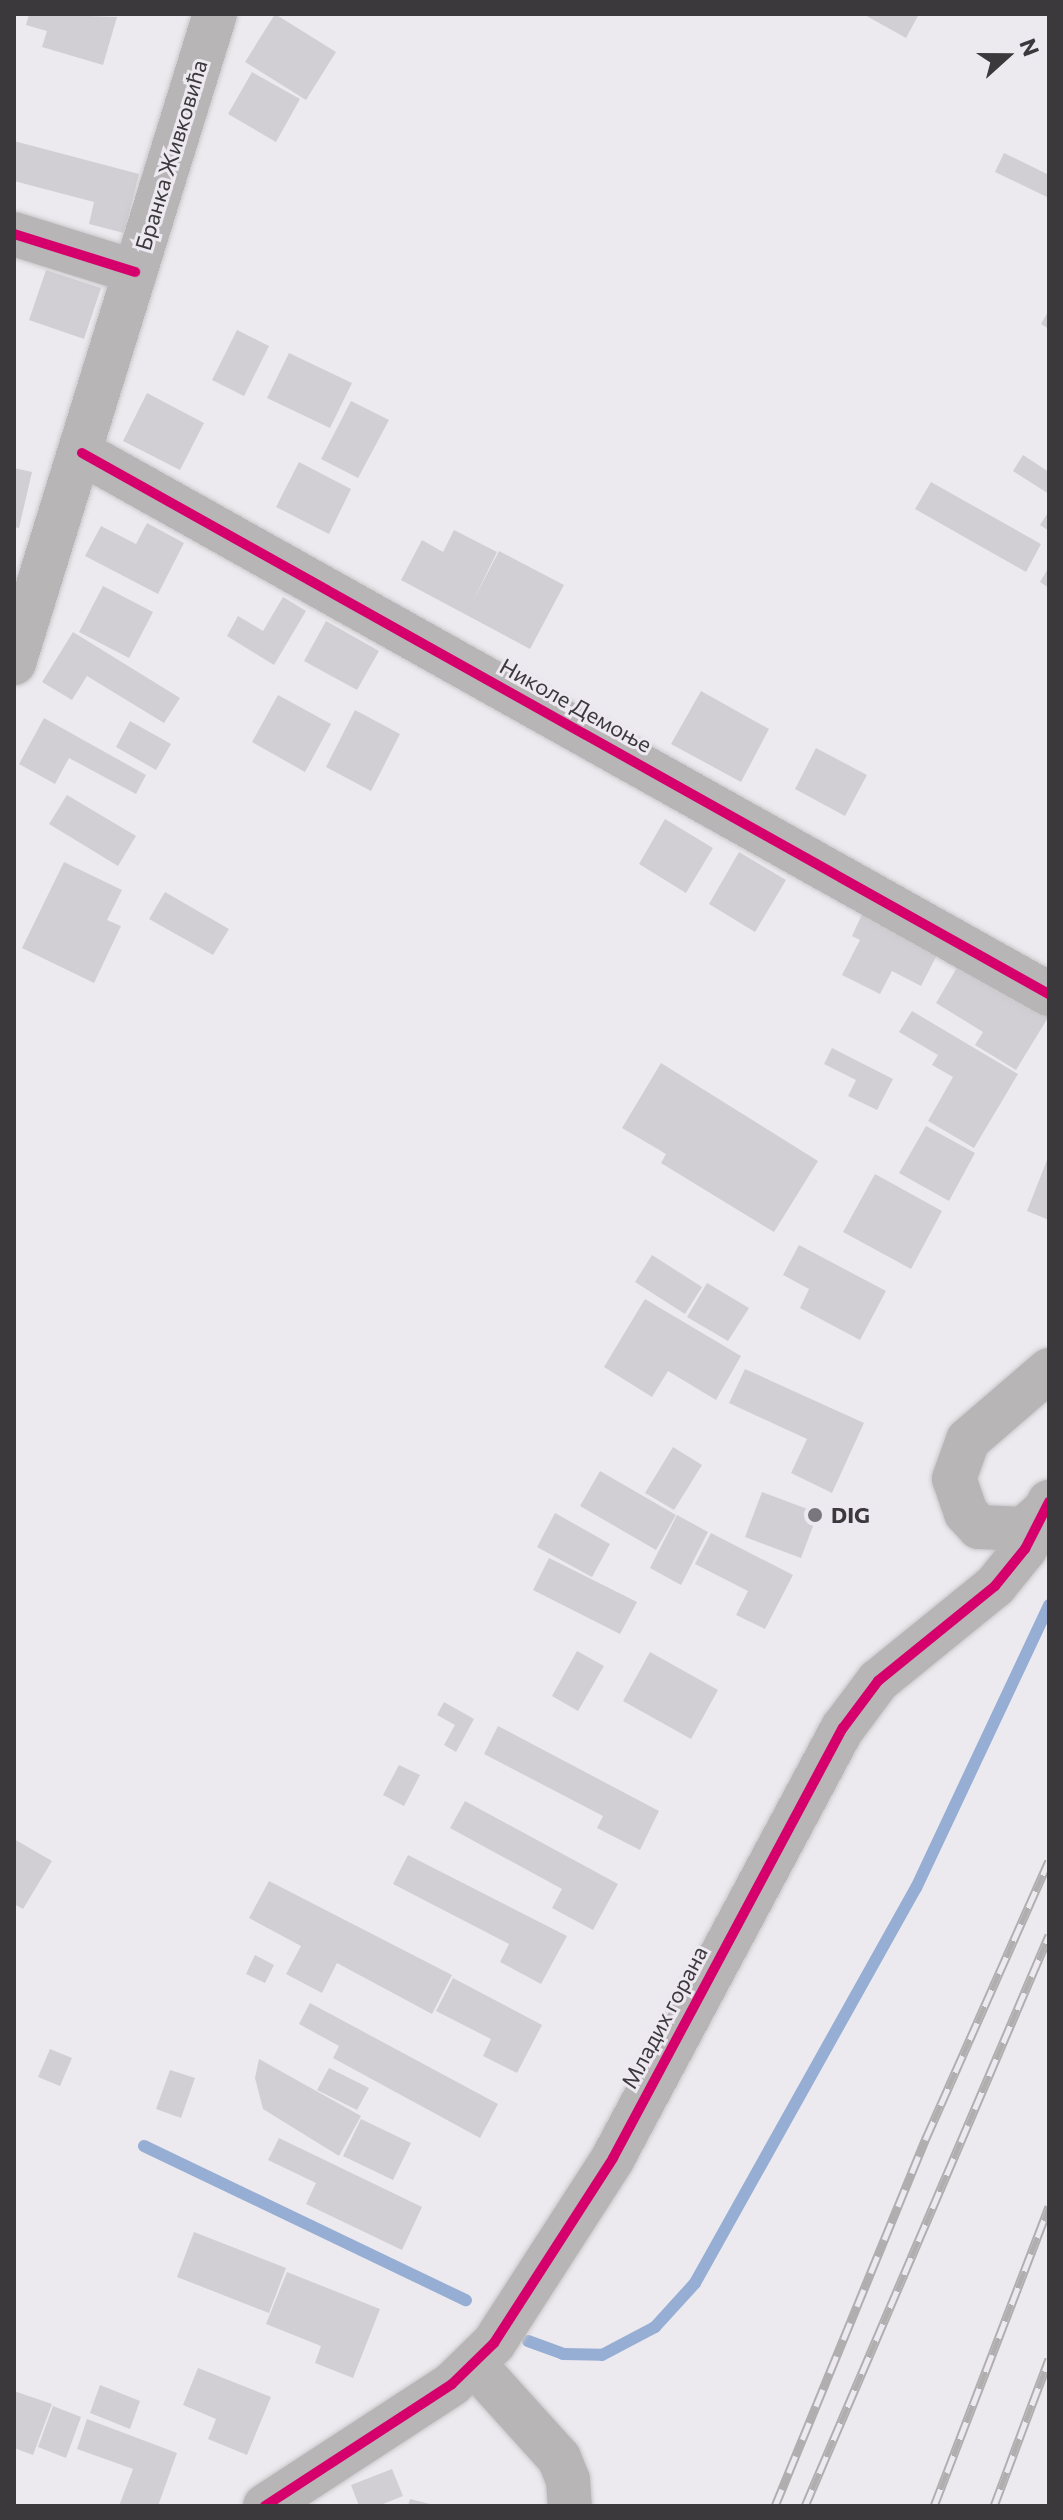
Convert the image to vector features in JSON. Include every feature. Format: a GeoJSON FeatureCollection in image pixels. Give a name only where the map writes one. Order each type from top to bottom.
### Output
{"type":"FeatureCollection","features":[{"type":"Feature","properties":{"kind":"street","name":"Бранка Живковића"},"geometry":{"type":"LineString","coordinates":[[14,663],[31,556],[82,453],[215,14]]}},
{"type":"Feature","properties":{"kind":"street"},"geometry":{"type":"LineString","coordinates":[[14,234],[135,272]]}},
{"type":"Feature","properties":{"kind":"street","name":"Николе Демоње"},"geometry":{"type":"LineString","coordinates":[[82,453],[1049,994]]}},
{"type":"Feature","properties":{"kind":"street"},"geometry":{"type":"LineString","coordinates":[[1047,1505],[1024,1529],[979,1527],[966,1513],[954,1479],[968,1440],[1049,1370]]}},
{"type":"Feature","properties":{"kind":"street","name":"Младих горана"},"geometry":{"type":"LineString","coordinates":[[265,2506],[408,2415],[474,2364],[514,2317],[613,2158],[843,1728],[878,1681],[995,1586],[1025,1549],[1047,1505]]}},
{"type":"Feature","properties":{"kind":"street"},"geometry":{"type":"LineString","coordinates":[[474,2364],[559,2458],[568,2480],[570,2506]]}},
{"type":"Feature","properties":{"kind":"building"},"geometry":{"type":"Polygon","coordinates":[[[29,14],[117,17],[103,65],[42,47],[47,31],[26,25],[29,14]]]}},
{"type":"Feature","properties":{"kind":"building"},"geometry":{"type":"Polygon","coordinates":[[[275,14],[336,52],[306,100],[245,62],[275,14]]]}},
{"type":"Feature","properties":{"kind":"building"},"geometry":{"type":"Polygon","coordinates":[[[863,14],[919,14],[906,38],[863,14]]]}},
{"type":"Feature","properties":{"kind":"building"},"geometry":{"type":"Polygon","coordinates":[[[252,72],[300,99],[276,142],[228,114],[252,72]]]}},
{"type":"Feature","properties":{"kind":"building"},"geometry":{"type":"Polygon","coordinates":[[[14,141],[139,174],[124,233],[89,224],[94,202],[14,181],[14,141]]]}},
{"type":"Feature","properties":{"kind":"building"},"geometry":{"type":"Polygon","coordinates":[[[1004,153],[1049,175],[1049,198],[995,172],[1004,153]]]}},
{"type":"Feature","properties":{"kind":"building"},"geometry":{"type":"Polygon","coordinates":[[[46,270],[101,288],[84,339],[29,320],[46,270]]]}},
{"type":"Feature","properties":{"kind":"building"},"geometry":{"type":"Polygon","coordinates":[[[1049,310],[1049,329],[1041,324],[1049,310]]]}},
{"type":"Feature","properties":{"kind":"building"},"geometry":{"type":"Polygon","coordinates":[[[237,330],[269,346],[244,396],[212,380],[237,330]]]}},
{"type":"Feature","properties":{"kind":"building"},"geometry":{"type":"Polygon","coordinates":[[[289,353],[352,383],[330,428],[267,398],[289,353]]]}},
{"type":"Feature","properties":{"kind":"building"},"geometry":{"type":"Polygon","coordinates":[[[147,393],[204,423],[180,470],[123,441],[147,393]]]}},
{"type":"Feature","properties":{"kind":"building"},"geometry":{"type":"Polygon","coordinates":[[[351,401],[389,420],[358,478],[321,459],[351,401]]]}},
{"type":"Feature","properties":{"kind":"building"},"geometry":{"type":"Polygon","coordinates":[[[1023,455],[1049,472],[1049,494],[1013,471],[1023,455]]]}},
{"type":"Feature","properties":{"kind":"building"},"geometry":{"type":"Polygon","coordinates":[[[299,462],[351,489],[329,534],[276,507],[299,462]]]}},
{"type":"Feature","properties":{"kind":"building"},"geometry":{"type":"Polygon","coordinates":[[[14,468],[32,472],[19,528],[14,527],[14,468]]]}},
{"type":"Feature","properties":{"kind":"building"},"geometry":{"type":"Polygon","coordinates":[[[931,482],[1041,544],[1026,572],[915,509],[931,482]]]}},
{"type":"Feature","properties":{"kind":"building"},"geometry":{"type":"Polygon","coordinates":[[[1049,511],[1049,531],[1040,525],[1049,511]]]}},
{"type":"Feature","properties":{"kind":"building"},"geometry":{"type":"Polygon","coordinates":[[[147,523],[184,543],[158,594],[85,556],[101,526],[136,544],[147,523]]]}},
{"type":"Feature","properties":{"kind":"building"},"geometry":{"type":"Polygon","coordinates":[[[454,530],[497,552],[473,601],[499,551],[564,585],[530,649],[401,580],[422,540],[443,552],[454,530]]]}},
{"type":"Feature","properties":{"kind":"building"},"geometry":{"type":"Polygon","coordinates":[[[1049,567],[1049,588],[1040,582],[1049,567]]]}},
{"type":"Feature","properties":{"kind":"building"},"geometry":{"type":"Polygon","coordinates":[[[103,586],[153,612],[129,658],[79,632],[103,586]]]}},
{"type":"Feature","properties":{"kind":"building"},"geometry":{"type":"Polygon","coordinates":[[[283,597],[306,611],[274,665],[227,636],[238,616],[263,631],[283,597]]]}},
{"type":"Feature","properties":{"kind":"building"},"geometry":{"type":"Polygon","coordinates":[[[326,621],[379,651],[357,690],[304,661],[326,621]]]}},
{"type":"Feature","properties":{"kind":"building"},"geometry":{"type":"Polygon","coordinates":[[[73,632],[180,698],[164,723],[87,676],[72,700],[42,682],[73,632]]]}},
{"type":"Feature","properties":{"kind":"building"},"geometry":{"type":"Polygon","coordinates":[[[701,691],[769,729],[741,782],[671,744],[701,691]]]}},
{"type":"Feature","properties":{"kind":"building"},"geometry":{"type":"Polygon","coordinates":[[[278,695],[331,724],[305,772],[252,742],[278,695]]]}},
{"type":"Feature","properties":{"kind":"building"},"geometry":{"type":"Polygon","coordinates":[[[355,710],[400,734],[371,791],[326,767],[355,710]]]}},
{"type":"Feature","properties":{"kind":"building"},"geometry":{"type":"Polygon","coordinates":[[[44,718],[146,775],[136,794],[69,758],[55,784],[19,764],[44,718]]]}},
{"type":"Feature","properties":{"kind":"building"},"geometry":{"type":"Polygon","coordinates":[[[130,721],[171,744],[156,770],[116,747],[130,721]]]}},
{"type":"Feature","properties":{"kind":"building"},"geometry":{"type":"Polygon","coordinates":[[[816,748],[867,775],[845,816],[795,789],[816,748]]]}},
{"type":"Feature","properties":{"kind":"building"},"geometry":{"type":"Polygon","coordinates":[[[67,795],[136,836],[118,866],[49,824],[67,795]]]}},
{"type":"Feature","properties":{"kind":"building"},"geometry":{"type":"Polygon","coordinates":[[[665,819],[713,848],[686,893],[639,864],[665,819]]]}},
{"type":"Feature","properties":{"kind":"building"},"geometry":{"type":"Polygon","coordinates":[[[739,852],[786,880],[755,932],[709,904],[739,852]]]}},
{"type":"Feature","properties":{"kind":"building"},"geometry":{"type":"Polygon","coordinates":[[[64,862],[122,890],[107,920],[121,926],[94,983],[22,948],[64,862]]]}},
{"type":"Feature","properties":{"kind":"building"},"geometry":{"type":"Polygon","coordinates":[[[165,892],[229,929],[213,955],[149,919],[165,892]]]}},
{"type":"Feature","properties":{"kind":"building"},"geometry":{"type":"Polygon","coordinates":[[[864,910],[940,949],[921,986],[892,971],[880,994],[842,975],[860,940],[852,936],[864,910]]]}},
{"type":"Feature","properties":{"kind":"building"},"geometry":{"type":"Polygon","coordinates":[[[961,961],[1049,1016],[1016,1070],[975,1045],[983,1032],[936,1003],[961,961]]]}},
{"type":"Feature","properties":{"kind":"building"},"geometry":{"type":"Polygon","coordinates":[[[912,1011],[1018,1074],[974,1148],[928,1121],[953,1077],[932,1065],[938,1055],[899,1032],[912,1011]]]}},
{"type":"Feature","properties":{"kind":"building"},"geometry":{"type":"Polygon","coordinates":[[[832,1048],[893,1079],[877,1110],[848,1096],[856,1080],[824,1064],[832,1048]]]}},
{"type":"Feature","properties":{"kind":"building"},"geometry":{"type":"Polygon","coordinates":[[[661,1063],[818,1161],[774,1232],[661,1163],[666,1154],[622,1128],[661,1063]]]}},
{"type":"Feature","properties":{"kind":"building"},"geometry":{"type":"Polygon","coordinates":[[[926,1126],[975,1153],[949,1201],[899,1173],[926,1126]]]}},
{"type":"Feature","properties":{"kind":"building"},"geometry":{"type":"Polygon","coordinates":[[[1049,1155],[1049,1220],[1027,1211],[1049,1155]]]}},
{"type":"Feature","properties":{"kind":"building"},"geometry":{"type":"Polygon","coordinates":[[[875,1174],[942,1211],[911,1269],[843,1232],[875,1174]]]}},
{"type":"Feature","properties":{"kind":"building"},"geometry":{"type":"Polygon","coordinates":[[[799,1245],[886,1291],[860,1340],[800,1308],[809,1289],[783,1275],[799,1245]]]}},
{"type":"Feature","properties":{"kind":"building"},"geometry":{"type":"Polygon","coordinates":[[[652,1255],[702,1287],[685,1314],[635,1282],[652,1255]]]}},
{"type":"Feature","properties":{"kind":"building"},"geometry":{"type":"Polygon","coordinates":[[[707,1283],[749,1308],[728,1341],[687,1317],[707,1283]]]}},
{"type":"Feature","properties":{"kind":"building"},"geometry":{"type":"Polygon","coordinates":[[[645,1299],[741,1356],[716,1400],[668,1371],[652,1397],[604,1367],[645,1299]]]}},
{"type":"Feature","properties":{"kind":"building"},"geometry":{"type":"Polygon","coordinates":[[[745,1369],[864,1423],[832,1493],[791,1473],[807,1439],[729,1403],[745,1369]]]}},
{"type":"Feature","properties":{"kind":"building"},"geometry":{"type":"Polygon","coordinates":[[[673,1447],[702,1465],[674,1510],[645,1493],[673,1447]]]}},
{"type":"Feature","properties":{"kind":"building"},"geometry":{"type":"Polygon","coordinates":[[[600,1471],[676,1515],[656,1550],[580,1506],[600,1471]]]}},
{"type":"Feature","properties":{"kind":"building"},"geometry":{"type":"Polygon","coordinates":[[[762,1492],[818,1513],[801,1558],[745,1537],[762,1492]]]}},
{"type":"Feature","properties":{"kind":"building"},"geometry":{"type":"Polygon","coordinates":[[[555,1513],[610,1544],[592,1577],[537,1547],[555,1513]]]}},
{"type":"Feature","properties":{"kind":"building"},"geometry":{"type":"Polygon","coordinates":[[[677,1515],[708,1532],[681,1585],[650,1568],[677,1515]]]}},
{"type":"Feature","properties":{"kind":"building"},"geometry":{"type":"Polygon","coordinates":[[[711,1533],[793,1575],[765,1629],[736,1615],[748,1591],[695,1564],[711,1533]]]}},
{"type":"Feature","properties":{"kind":"building"},"geometry":{"type":"Polygon","coordinates":[[[549,1558],[637,1602],[620,1634],[533,1590],[549,1558]]]}},
{"type":"Feature","properties":{"kind":"building"},"geometry":{"type":"Polygon","coordinates":[[[577,1651],[604,1666],[578,1711],[552,1696],[577,1651]]]}},
{"type":"Feature","properties":{"kind":"building"},"geometry":{"type":"Polygon","coordinates":[[[650,1652],[718,1690],[691,1739],[623,1701],[650,1652]]]}},
{"type":"Feature","properties":{"kind":"building"},"geometry":{"type":"Polygon","coordinates":[[[444,1702],[474,1719],[456,1752],[444,1745],[455,1725],[437,1715],[444,1702]]]}},
{"type":"Feature","properties":{"kind":"building"},"geometry":{"type":"Polygon","coordinates":[[[498,1726],[659,1811],[640,1850],[597,1828],[603,1816],[484,1754],[498,1726]]]}},
{"type":"Feature","properties":{"kind":"building"},"geometry":{"type":"Polygon","coordinates":[[[399,1765],[420,1775],[404,1806],[383,1795],[399,1765]]]}},
{"type":"Feature","properties":{"kind":"building"},"geometry":{"type":"Polygon","coordinates":[[[465,1801],[618,1884],[593,1930],[552,1908],[562,1889],[450,1828],[465,1801]]]}},
{"type":"Feature","properties":{"kind":"building"},"geometry":{"type":"Polygon","coordinates":[[[14,1839],[52,1861],[23,1909],[14,1904],[14,1839]]]}},
{"type":"Feature","properties":{"kind":"building"},"geometry":{"type":"Polygon","coordinates":[[[408,1855],[567,1936],[541,1984],[500,1962],[509,1944],[393,1884],[408,1855]]]}},
{"type":"Feature","properties":{"kind":"building"},"geometry":{"type":"Polygon","coordinates":[[[269,1881],[452,1975],[432,2014],[337,1963],[322,1993],[286,1974],[301,1946],[249,1918],[269,1881]]]}},
{"type":"Feature","properties":{"kind":"building"},"geometry":{"type":"Polygon","coordinates":[[[255,1955],[274,1965],[265,1983],[246,1974],[255,1955]]]}},
{"type":"Feature","properties":{"kind":"building"},"geometry":{"type":"Polygon","coordinates":[[[453,1978],[542,2025],[517,2073],[483,2056],[491,2039],[436,2011],[453,1978]]]}},
{"type":"Feature","properties":{"kind":"building"},"geometry":{"type":"Polygon","coordinates":[[[310,2003],[498,2104],[480,2138],[333,2058],[339,2046],[299,2024],[310,2003]]]}},
{"type":"Feature","properties":{"kind":"building"},"geometry":{"type":"Polygon","coordinates":[[[50,2049],[72,2058],[60,2086],[38,2077],[50,2049]]]}},
{"type":"Feature","properties":{"kind":"building"},"geometry":{"type":"Polygon","coordinates":[[[259,2059],[361,2116],[339,2156],[263,2109],[255,2078],[259,2059]]]}},
{"type":"Feature","properties":{"kind":"building"},"geometry":{"type":"Polygon","coordinates":[[[329,2068],[369,2088],[357,2110],[317,2090],[329,2068]]]}},
{"type":"Feature","properties":{"kind":"building"},"geometry":{"type":"Polygon","coordinates":[[[170,2070],[195,2078],[181,2118],[156,2109],[170,2070]]]}},
{"type":"Feature","properties":{"kind":"building"},"geometry":{"type":"Polygon","coordinates":[[[361,2119],[411,2143],[393,2180],[343,2156],[361,2119]]]}},
{"type":"Feature","properties":{"kind":"building"},"geometry":{"type":"Polygon","coordinates":[[[279,2138],[422,2207],[402,2250],[306,2204],[316,2183],[268,2160],[279,2138]]]}},
{"type":"Feature","properties":{"kind":"building"},"geometry":{"type":"Polygon","coordinates":[[[194,2232],[286,2268],[269,2313],[177,2277],[194,2232]]]}},
{"type":"Feature","properties":{"kind":"building"},"geometry":{"type":"Polygon","coordinates":[[[287,2272],[380,2309],[353,2378],[315,2363],[321,2346],[266,2324],[287,2272]]]}},
{"type":"Feature","properties":{"kind":"building"},"geometry":{"type":"Polygon","coordinates":[[[198,2368],[271,2397],[247,2455],[208,2439],[216,2419],[183,2405],[198,2368]]]}},
{"type":"Feature","properties":{"kind":"building"},"geometry":{"type":"Polygon","coordinates":[[[100,2385],[140,2401],[130,2429],[90,2413],[100,2385]]]}},
{"type":"Feature","properties":{"kind":"building"},"geometry":{"type":"Polygon","coordinates":[[[14,2391],[52,2404],[33,2455],[14,2448],[14,2391]]]}},
{"type":"Feature","properties":{"kind":"building"},"geometry":{"type":"Polygon","coordinates":[[[53,2406],[81,2417],[66,2458],[38,2447],[53,2406]]]}},
{"type":"Feature","properties":{"kind":"building"},"geometry":{"type":"Polygon","coordinates":[[[87,2419],[177,2453],[158,2506],[119,2506],[133,2469],[77,2449],[87,2419]]]}},
{"type":"Feature","properties":{"kind":"building"},"geometry":{"type":"Polygon","coordinates":[[[392,2469],[403,2496],[378,2506],[359,2506],[351,2485],[392,2469]]]}},
{"type":"Feature","properties":{"kind":"building"},"geometry":{"type":"Polygon","coordinates":[[[410,2499],[434,2505],[434,2506],[408,2506],[410,2499]]]}},
{"type":"Feature","properties":{"kind":"waterway"},"geometry":{"type":"LineString","coordinates":[[528,2341],[563,2354],[602,2355],[655,2327],[695,2283],[916,1888],[1049,1605]]}},
{"type":"Feature","properties":{"kind":"waterway"},"geometry":{"type":"LineString","coordinates":[[144,2146],[466,2300]]}},
{"type":"Feature","properties":{"kind":"railway"},"geometry":{"type":"LineString","coordinates":[[775,2506],[926,2138],[1049,1861]]}},
{"type":"Feature","properties":{"kind":"railway"},"geometry":{"type":"LineString","coordinates":[[805,2506],[1049,1935]]}},
{"type":"Feature","properties":{"kind":"railway"},"geometry":{"type":"LineString","coordinates":[[934,2506],[1049,2206]]}},
{"type":"Feature","properties":{"kind":"railway"},"geometry":{"type":"LineString","coordinates":[[994,2506],[1049,2359]]}},
{"type":"Feature","properties":{"kind":"cycle path"},"geometry":{"type":"LineString","coordinates":[[14,234],[135,272]]}},
{"type":"Feature","properties":{"kind":"cycle path"},"geometry":{"type":"LineString","coordinates":[[82,453],[1049,994]]}},
{"type":"Feature","properties":{"kind":"cycle path"},"geometry":{"type":"LineString","coordinates":[[265,2506],[452,2384],[494,2343],[613,2158],[843,1728],[878,1681],[995,1586],[1025,1549],[1049,1502]]}},
{"type":"Feature","properties":{"kind":"place","name":"DIG"},"geometry":{"type":"Point","coordinates":[815,1515]}}]}
